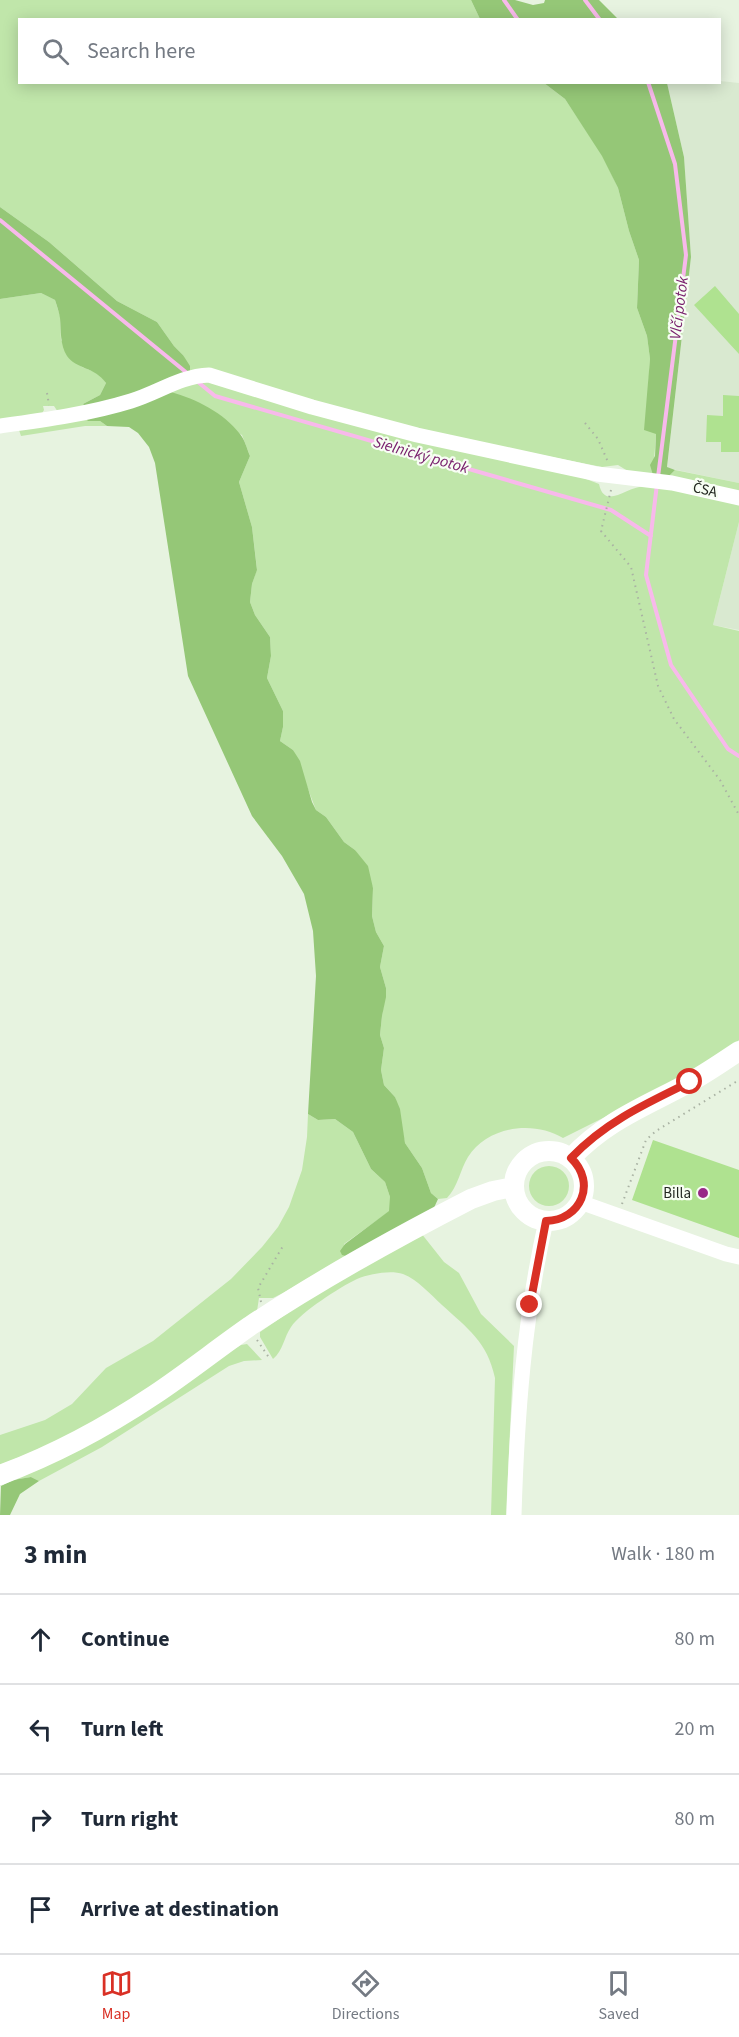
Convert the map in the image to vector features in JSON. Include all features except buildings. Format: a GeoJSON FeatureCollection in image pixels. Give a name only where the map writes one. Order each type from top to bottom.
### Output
{"type":"FeatureCollection","features":[{"type":"Feature","properties":{"kind":"main road"},"geometry":{"type":"LineString","coordinates":[[571,1158],[588,1140],[612,1122],[690,1082],[739,1051]]}},
{"type":"Feature","properties":{"kind":"main road"},"geometry":{"type":"LineString","coordinates":[[552,1150],[571,1158],[580,1169],[584,1182],[580,1202],[566,1217],[546,1221],[536,1219],[520,1206],[513,1187],[518,1168],[532,1154],[552,1150]]}},
{"type":"Feature","properties":{"kind":"main road"},"geometry":{"type":"LineString","coordinates":[[0,1475],[31,1462],[117,1418],[337,1271],[471,1199],[513,1187]]}},
{"type":"Feature","properties":{"kind":"street","name":"ČSA"},"geometry":{"type":"LineString","coordinates":[[0,426],[81,413],[132,401],[181,380],[209,375],[312,407],[417,435],[611,476],[649,479],[739,498]]}},
{"type":"Feature","properties":{"kind":"street"},"geometry":{"type":"LineString","coordinates":[[580,1202],[739,1257]]}},
{"type":"Feature","properties":{"kind":"street"},"geometry":{"type":"LineString","coordinates":[[514,1515],[516,1439],[523,1354],[537,1261],[546,1221]]}},
{"type":"Feature","properties":{"kind":"path"},"geometry":{"type":"LineString","coordinates":[[585,423],[598,439],[605,453],[611,476]]}},
{"type":"Feature","properties":{"kind":"path"},"geometry":{"type":"LineString","coordinates":[[609,501],[601,531],[631,567],[658,686],[674,718],[720,780],[739,814]]}},
{"type":"Feature","properties":{"kind":"path"},"geometry":{"type":"LineString","coordinates":[[618,1215],[646,1140],[656,1131],[739,1080]]}},
{"type":"Feature","properties":{"kind":"path"},"geometry":{"type":"LineString","coordinates":[[268,1315],[261,1302],[258,1288],[283,1246]]}},
{"type":"Feature","properties":{"kind":"path"},"geometry":{"type":"LineString","coordinates":[[249,1328],[270,1359]]}},
{"type":"Feature","properties":{"kind":"shaded area"},"geometry":{"type":"Polygon","coordinates":[[[721,81],[739,83],[739,483],[667,468],[691,257],[684,157],[667,84],[721,84],[721,81]]]}},
{"type":"Feature","properties":{"kind":"shaded area"},"geometry":{"type":"Polygon","coordinates":[[[739,522],[739,630],[713,625],[739,522]]]}},
{"type":"Feature","properties":{"kind":"green space"},"geometry":{"type":"Polygon","coordinates":[[[0,0],[471,0],[480,18],[18,18],[18,84],[545,84],[565,99],[603,156],[618,188],[639,260],[637,308],[647,336],[650,359],[648,393],[656,434],[653,475],[631,473],[618,465],[602,467],[416,430],[190,372],[183,355],[157,322],[117,301],[49,242],[0,207],[0,0]]]}},
{"type":"Feature","properties":{"kind":"green space"},"geometry":{"type":"Polygon","coordinates":[[[471,0],[515,0],[533,5],[544,3],[545,0],[599,0],[617,18],[480,18],[471,0]]]}},
{"type":"Feature","properties":{"kind":"green space"},"geometry":{"type":"Polygon","coordinates":[[[545,84],[667,84],[684,157],[691,257],[667,467],[675,470],[669,476],[653,475],[650,465],[655,456],[656,434],[644,430],[650,359],[647,336],[637,308],[639,260],[618,188],[602,156],[565,99],[545,84]]]}},
{"type":"Feature","properties":{"kind":"green space"},"geometry":{"type":"Polygon","coordinates":[[[0,207],[49,242],[117,301],[157,322],[183,355],[190,366],[190,372],[140,395],[86,408],[83,404],[100,395],[106,383],[97,374],[75,363],[67,356],[62,343],[60,318],[55,300],[41,293],[0,299],[0,207]]]}},
{"type":"Feature","properties":{"kind":"green space"},"geometry":{"type":"Polygon","coordinates":[[[41,293],[55,300],[60,316],[61,340],[82,367],[100,374],[106,383],[100,395],[83,404],[86,408],[58,412],[54,406],[43,406],[44,410],[41,415],[0,421],[0,299],[41,293]]]}},
{"type":"Feature","properties":{"kind":"green space"},"geometry":{"type":"Polygon","coordinates":[[[197,379],[581,477],[599,484],[606,496],[646,486],[680,490],[739,505],[739,522],[713,625],[739,631],[739,1040],[729,1049],[669,1085],[563,1138],[551,1132],[525,1128],[512,1129],[487,1138],[468,1157],[454,1189],[447,1198],[438,1199],[431,1193],[422,1168],[405,1143],[395,1097],[384,1085],[381,1070],[384,1048],[380,1035],[386,988],[380,967],[384,946],[376,932],[372,916],[373,888],[355,850],[344,842],[326,817],[316,810],[293,750],[280,741],[283,711],[267,678],[271,656],[270,637],[255,615],[250,602],[257,569],[252,527],[239,482],[250,456],[242,435],[171,392],[197,379]]]}},
{"type":"Feature","properties":{"kind":"green space"},"geometry":{"type":"Polygon","coordinates":[[[171,392],[218,413],[242,436],[250,456],[239,482],[252,527],[257,570],[252,584],[250,602],[255,615],[270,637],[271,656],[267,678],[283,711],[280,741],[293,750],[300,761],[316,810],[326,817],[344,842],[355,850],[368,866],[373,888],[372,916],[376,932],[384,946],[380,967],[386,997],[380,1035],[384,1048],[381,1070],[384,1085],[395,1097],[400,1109],[405,1143],[422,1168],[431,1193],[438,1199],[433,1210],[346,1256],[340,1251],[345,1244],[389,1211],[390,1197],[385,1182],[371,1169],[353,1132],[335,1119],[318,1120],[308,1114],[316,976],[313,931],[304,894],[282,856],[252,816],[188,676],[155,463],[149,447],[138,433],[129,427],[107,426],[100,421],[86,419],[171,392]]]}},
{"type":"Feature","properties":{"kind":"green space"},"geometry":{"type":"Polygon","coordinates":[[[86,417],[100,421],[107,426],[85,426],[21,436],[19,430],[86,417]]]}},
{"type":"Feature","properties":{"kind":"green space"},"geometry":{"type":"Polygon","coordinates":[[[675,470],[739,483],[739,495],[669,476],[675,470]]]}},
{"type":"Feature","properties":{"kind":"green space"},"geometry":{"type":"Polygon","coordinates":[[[308,1114],[318,1120],[335,1119],[353,1132],[371,1169],[385,1182],[390,1197],[390,1211],[344,1244],[346,1256],[273,1298],[259,1298],[257,1311],[132,1399],[78,1431],[0,1465],[0,1435],[45,1420],[72,1404],[106,1368],[153,1341],[231,1279],[262,1247],[278,1227],[289,1207],[302,1170],[308,1114]]]}},
{"type":"Feature","properties":{"kind":"green space"},"geometry":{"type":"Polygon","coordinates":[[[549,1166],[563,1172],[569,1186],[563,1200],[549,1206],[535,1200],[529,1186],[535,1172],[549,1166]]]}},
{"type":"Feature","properties":{"kind":"green space"},"geometry":{"type":"Polygon","coordinates":[[[421,1233],[444,1262],[459,1273],[481,1314],[514,1346],[506,1515],[491,1515],[495,1378],[487,1354],[468,1329],[414,1280],[398,1273],[357,1279],[321,1300],[303,1314],[289,1331],[273,1359],[260,1337],[260,1332],[301,1304],[421,1233]]]}},
{"type":"Feature","properties":{"kind":"green space"},"geometry":{"type":"Polygon","coordinates":[[[247,1344],[262,1360],[244,1361],[229,1366],[102,1447],[39,1481],[31,1477],[13,1480],[241,1345],[247,1344]]]}},
{"type":"Feature","properties":{"kind":"green space"},"geometry":{"type":"Polygon","coordinates":[[[31,1477],[39,1481],[20,1494],[10,1515],[0,1515],[1,1486],[13,1480],[31,1477]]]}},
{"type":"Feature","properties":{"kind":"waterway"},"geometry":{"type":"LineString","coordinates":[[504,0],[517,18]]}},
{"type":"Feature","properties":{"kind":"waterway","name":"Vlčí potok"},"geometry":{"type":"LineString","coordinates":[[585,0],[598,18]]}},
{"type":"Feature","properties":{"kind":"waterway","name":"Vlčí potok"},"geometry":{"type":"LineString","coordinates":[[649,84],[675,164],[686,255],[658,477]]}},
{"type":"Feature","properties":{"kind":"waterway","name":"Sielnický potok"},"geometry":{"type":"LineString","coordinates":[[0,220],[187,373]]}},
{"type":"Feature","properties":{"kind":"waterway","name":"Sielnický potok"},"geometry":{"type":"LineString","coordinates":[[198,382],[215,396],[611,510],[651,536]]}},
{"type":"Feature","properties":{"kind":"waterway","name":"Sielnický potok"},"geometry":{"type":"LineString","coordinates":[[657,484],[646,575],[671,665],[728,749],[739,756]]}},
{"type":"Feature","properties":{"kind":"place","name":"Billa"},"geometry":{"type":"Point","coordinates":[703,1193]}},
{"type":"Feature","properties":{"kind":"route"},"geometry":{"type":"LineString","coordinates":[[530,1305],[546,1221],[560,1220],[572,1213],[583,1195],[583,1175],[571,1158],[588,1140],[612,1122],[690,1082]]}}]}
